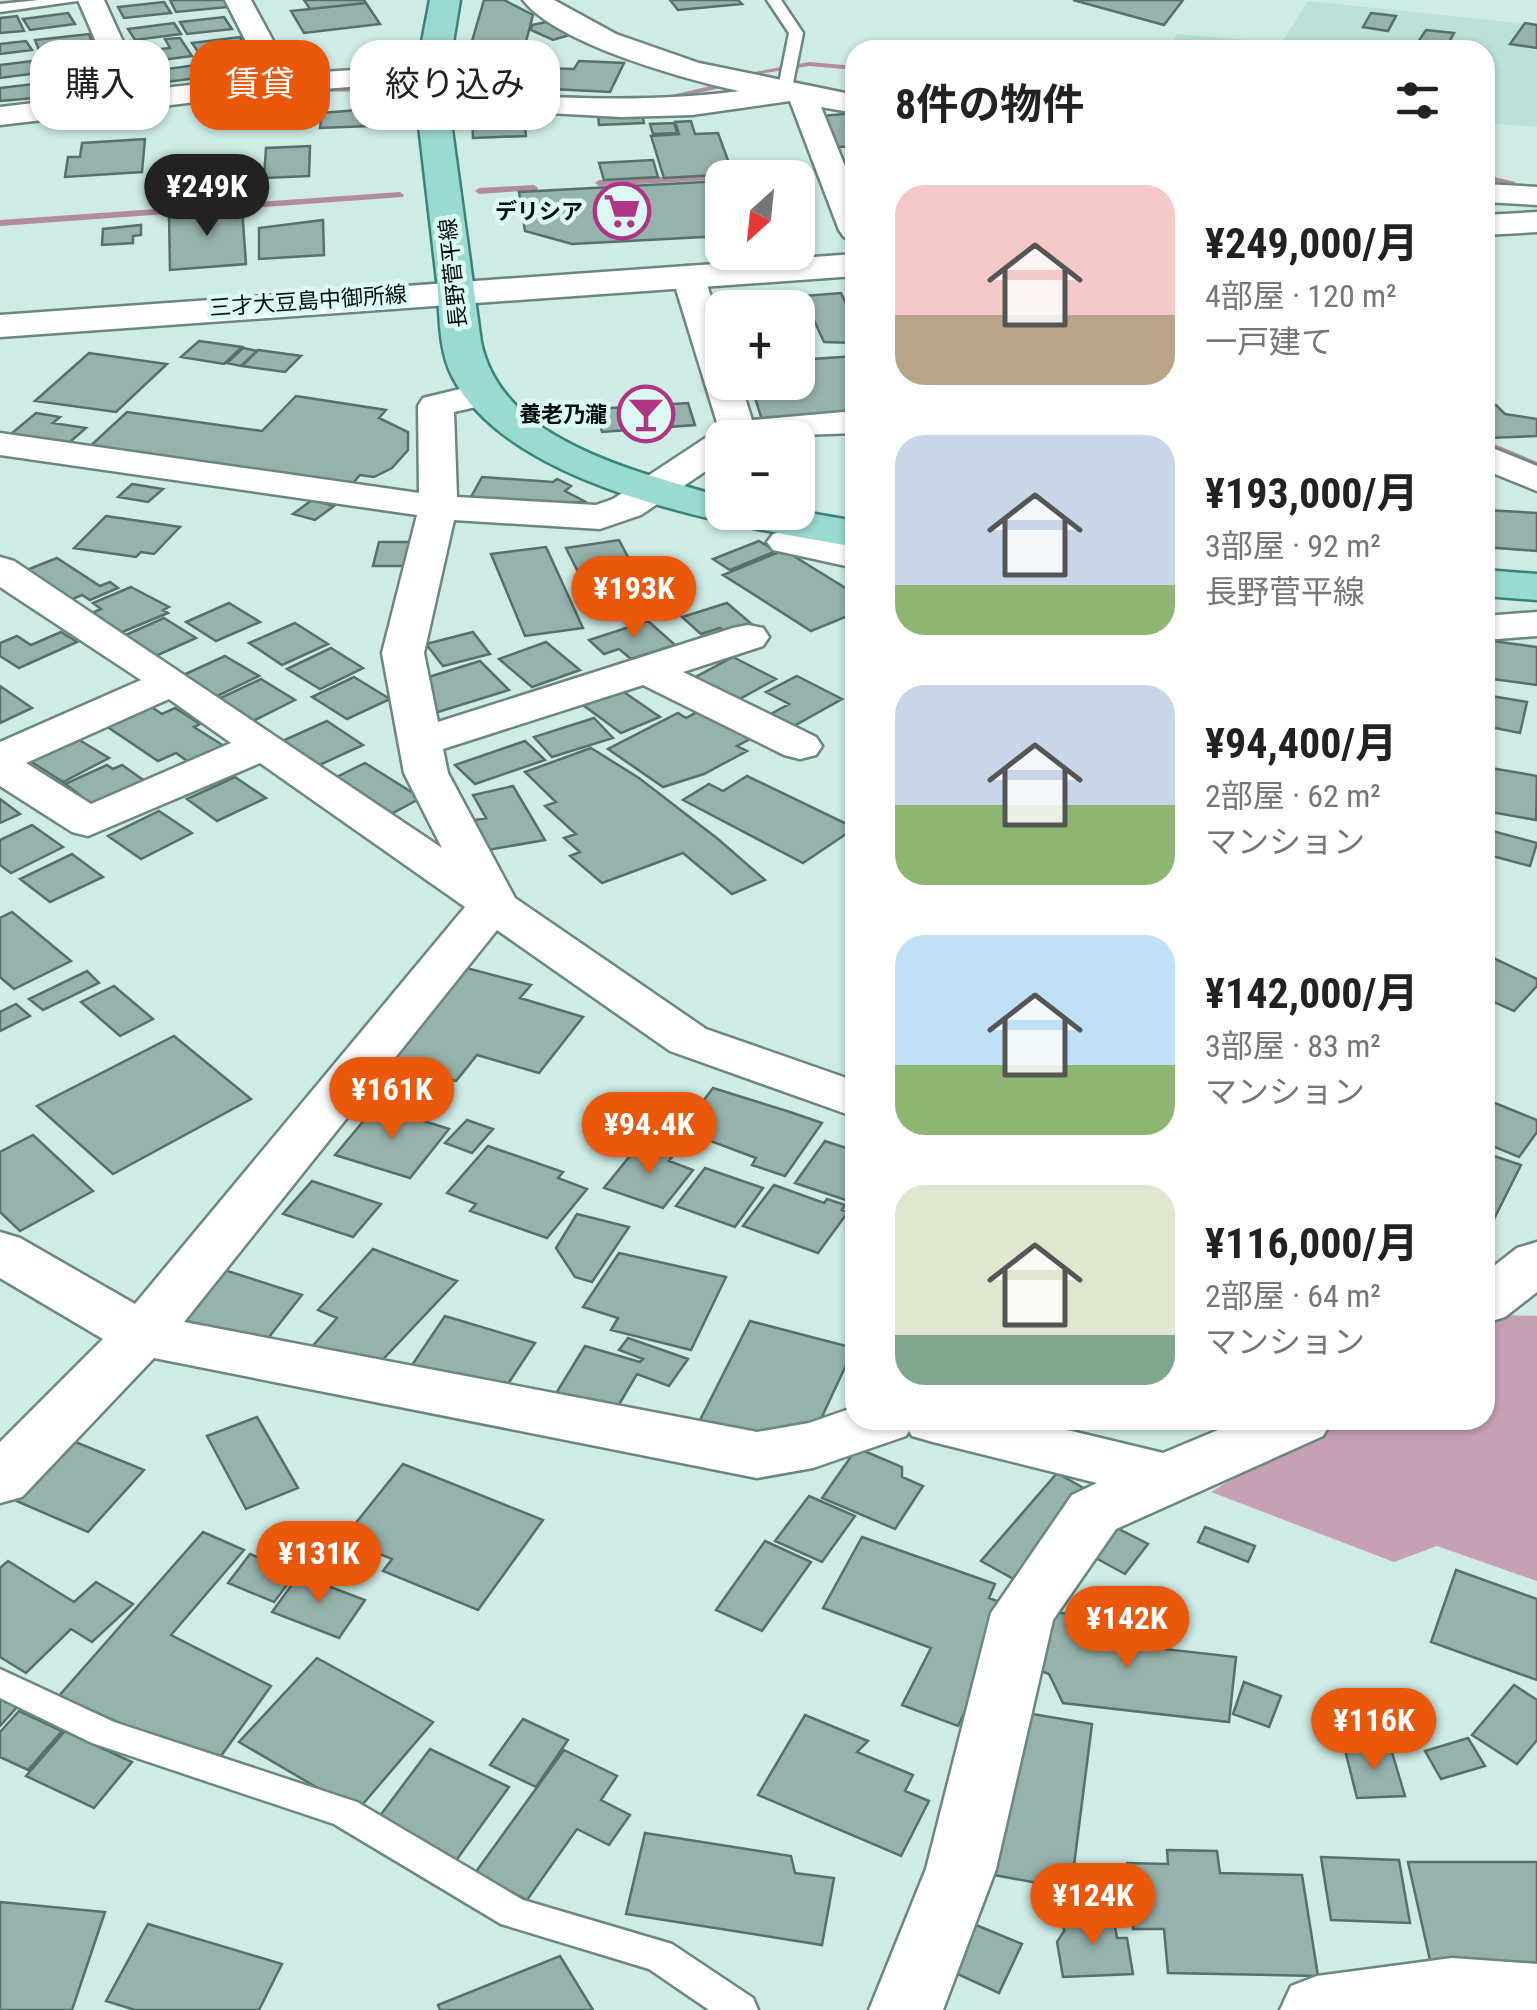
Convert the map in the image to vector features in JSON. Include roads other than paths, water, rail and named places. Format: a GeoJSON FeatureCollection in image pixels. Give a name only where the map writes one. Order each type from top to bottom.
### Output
{"type":"FeatureCollection","features":[{"type":"Feature","properties":{"kind":"main road","name":"長野菅平線"},"geometry":{"type":"LineString","coordinates":[[439,40],[445,0]]}},
{"type":"Feature","properties":{"kind":"main road","name":"長野菅平線"},"geometry":{"type":"LineString","coordinates":[[437,130],[458,336],[473,379],[499,411],[535,438],[653,488],[705,505]]}},
{"type":"Feature","properties":{"kind":"main road"},"geometry":{"type":"LineString","coordinates":[[1495,223],[1536,213]]}},
{"type":"Feature","properties":{"kind":"main road","name":"三才大豆島中御所線"},"geometry":{"type":"LineString","coordinates":[[0,326],[845,266]]}},
{"type":"Feature","properties":{"kind":"main road"},"geometry":{"type":"LineString","coordinates":[[815,527],[845,532]]}},
{"type":"Feature","properties":{"kind":"main road"},"geometry":{"type":"LineString","coordinates":[[1495,584],[1537,587]]}},
{"type":"Feature","properties":{"kind":"street"},"geometry":{"type":"LineString","coordinates":[[91,0],[109,40]]}},
{"type":"Feature","properties":{"kind":"street"},"geometry":{"type":"LineString","coordinates":[[238,0],[259,40]]}},
{"type":"Feature","properties":{"kind":"street"},"geometry":{"type":"LineString","coordinates":[[536,0],[608,39],[684,67],[791,81],[845,100]]}},
{"type":"Feature","properties":{"kind":"street"},"geometry":{"type":"LineString","coordinates":[[560,101],[621,108],[692,106],[791,81]]}},
{"type":"Feature","properties":{"kind":"street"},"geometry":{"type":"LineString","coordinates":[[791,81],[845,207]]}},
{"type":"Feature","properties":{"kind":"street"},"geometry":{"type":"LineString","coordinates":[[1,130],[190,107]]}},
{"type":"Feature","properties":{"kind":"street"},"geometry":{"type":"LineString","coordinates":[[1,130],[30,123]]}},
{"type":"Feature","properties":{"kind":"street"},"geometry":{"type":"LineString","coordinates":[[1495,197],[1536,213]]}},
{"type":"Feature","properties":{"kind":"street"},"geometry":{"type":"LineString","coordinates":[[688,276],[726,420]]}},
{"type":"Feature","properties":{"kind":"street"},"geometry":{"type":"LineString","coordinates":[[485,394],[436,406],[438,507],[403,653],[426,773],[494,902]]}},
{"type":"Feature","properties":{"kind":"street"},"geometry":{"type":"LineString","coordinates":[[815,427],[845,423]]}},
{"type":"Feature","properties":{"kind":"street"},"geometry":{"type":"LineString","coordinates":[[0,444],[438,507],[600,518],[626,508],[705,455]]}},
{"type":"Feature","properties":{"kind":"street"},"geometry":{"type":"LineString","coordinates":[[1495,461],[1537,480]]}},
{"type":"Feature","properties":{"kind":"street"},"geometry":{"type":"LineString","coordinates":[[787,542],[845,554]]}},
{"type":"Feature","properties":{"kind":"street"},"geometry":{"type":"LineString","coordinates":[[0,569],[494,902],[688,1040],[845,1096]]}},
{"type":"Feature","properties":{"kind":"street"},"geometry":{"type":"LineString","coordinates":[[1495,627],[1537,624]]}},
{"type":"Feature","properties":{"kind":"street"},"geometry":{"type":"LineString","coordinates":[[421,742],[748,637]]}},
{"type":"Feature","properties":{"kind":"street"},"geometry":{"type":"LineString","coordinates":[[644,669],[800,746]]}},
{"type":"Feature","properties":{"kind":"street"},"geometry":{"type":"LineString","coordinates":[[0,758],[172,682]]}},
{"type":"Feature","properties":{"kind":"street"},"geometry":{"type":"LineString","coordinates":[[0,766],[88,822],[264,745]]}},
{"type":"Feature","properties":{"kind":"street"},"geometry":{"type":"LineString","coordinates":[[0,1480],[142,1335],[494,902]]}},
{"type":"Feature","properties":{"kind":"street"},"geometry":{"type":"LineString","coordinates":[[0,1252],[142,1335],[757,1456],[812,1445],[856,1430]]}},
{"type":"Feature","properties":{"kind":"street"},"geometry":{"type":"LineString","coordinates":[[975,1430],[1166,1476]]}},
{"type":"Feature","properties":{"kind":"street"},"geometry":{"type":"LineString","coordinates":[[906,2010],[961,1869],[1023,1613],[1094,1512],[1166,1476],[1278,1430]]}},
{"type":"Feature","properties":{"kind":"street"},"geometry":{"type":"LineString","coordinates":[[1317,2010],[1452,1992],[1537,1998]]}},
{"type":"Feature","properties":{"kind":"lane"},"geometry":{"type":"LineString","coordinates":[[0,8],[77,0]]}},
{"type":"Feature","properties":{"kind":"lane"},"geometry":{"type":"LineString","coordinates":[[774,0],[796,33],[791,81]]}},
{"type":"Feature","properties":{"kind":"lane"},"geometry":{"type":"LineString","coordinates":[[0,1683],[104,1732],[345,1813],[514,1913],[659,1956],[740,2010]]}},
{"type":"Feature","properties":{"kind":"waterway"},"geometry":{"type":"LineString","coordinates":[[747,74],[809,64],[845,67]]}},
{"type":"Feature","properties":{"kind":"waterway"},"geometry":{"type":"LineString","coordinates":[[655,100],[723,85]]}},
{"type":"Feature","properties":{"kind":"waterway"},"geometry":{"type":"LineString","coordinates":[[330,90],[350,90]]}},
{"type":"Feature","properties":{"kind":"waterway"},"geometry":{"type":"LineString","coordinates":[[599,183],[705,178]]}},
{"type":"Feature","properties":{"kind":"waterway"},"geometry":{"type":"LineString","coordinates":[[1495,179],[1512,182]]}},
{"type":"Feature","properties":{"kind":"waterway"},"geometry":{"type":"LineString","coordinates":[[479,191],[534,188]]}},
{"type":"Feature","properties":{"kind":"waterway"},"geometry":{"type":"LineString","coordinates":[[0,223],[400,195]]}},
{"type":"Feature","properties":{"kind":"waterway"},"geometry":{"type":"LineString","coordinates":[[1495,447],[1537,466]]}},
{"type":"Feature","properties":{"kind":"place","name":"デリシア"},"geometry":{"type":"Point","coordinates":[622,211]}},
{"type":"Feature","properties":{"kind":"place","name":"養老乃瀧"},"geometry":{"type":"Point","coordinates":[646,414]}}]}
